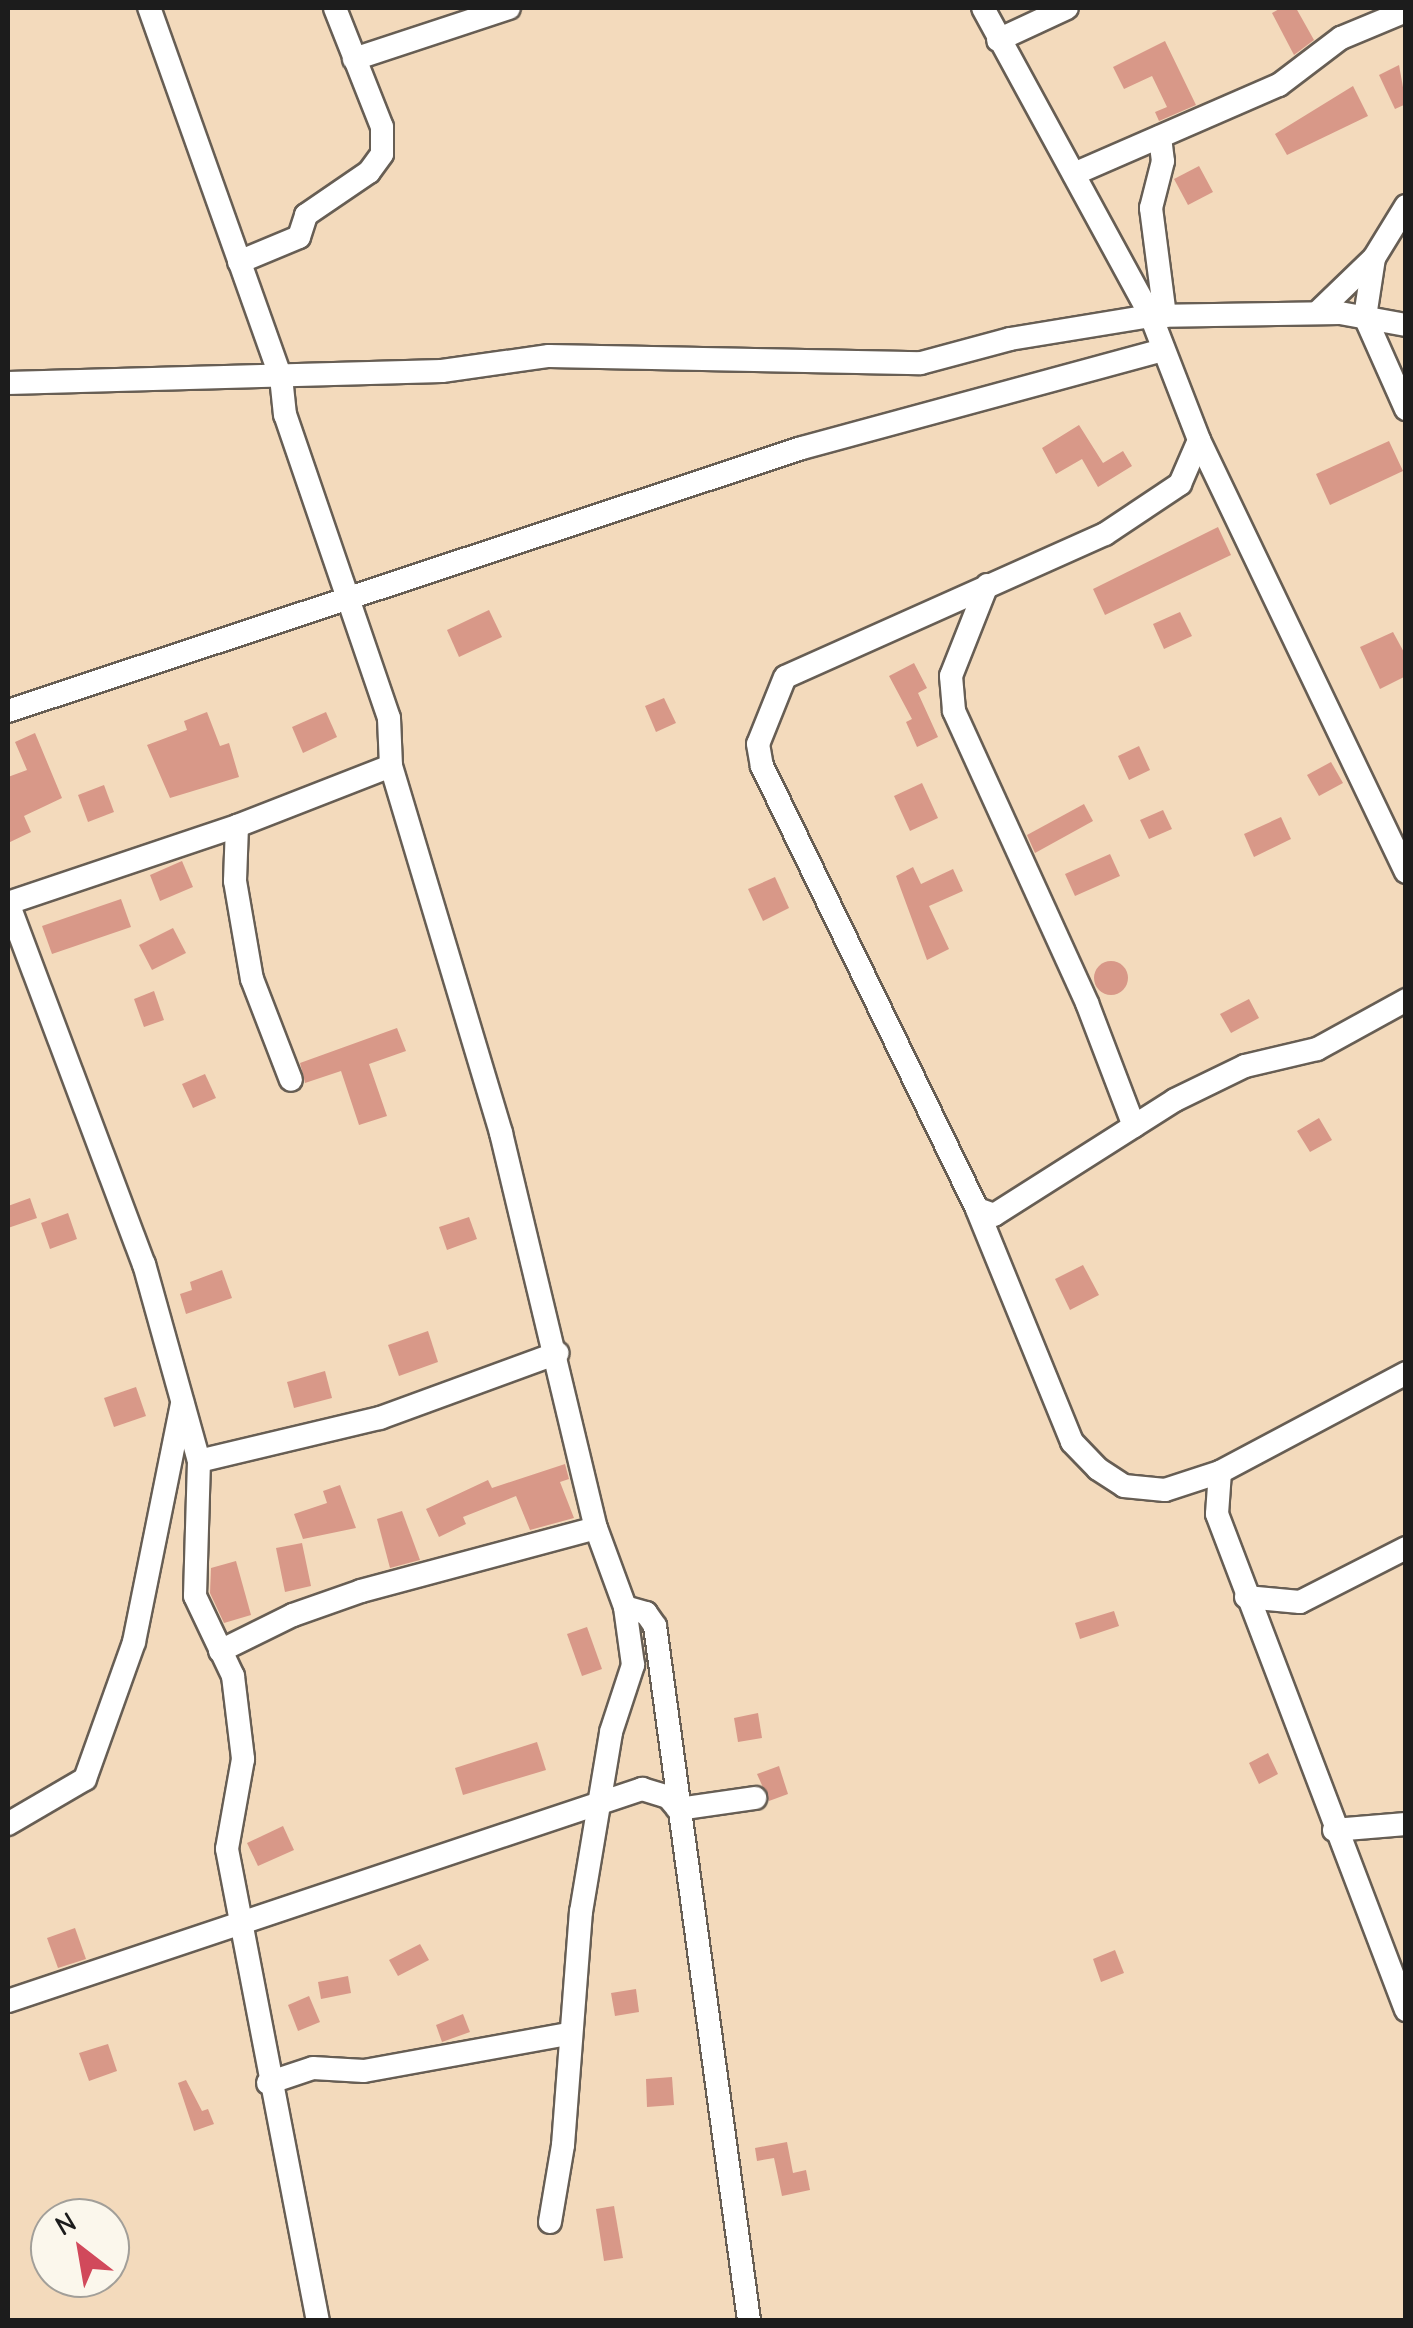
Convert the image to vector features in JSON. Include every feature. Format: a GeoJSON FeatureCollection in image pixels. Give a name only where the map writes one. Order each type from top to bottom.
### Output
{"type":"FeatureCollection","features":[{"type":"Feature","properties":{"kind":"street"},"geometry":{"type":"LineString","coordinates":[[149,8],[282,378],[285,415],[390,718],[391,766],[501,1133],[558,1352],[596,1528],[625,1607],[634,1665],[611,1732],[568,2034],[563,2146],[550,2222]]}},
{"type":"Feature","properties":{"kind":"street"},"geometry":{"type":"LineString","coordinates":[[239,262],[298,236],[306,215],[369,172],[382,154],[382,128],[336,8]]}},
{"type":"Feature","properties":{"kind":"street"},"geometry":{"type":"LineString","coordinates":[[354,59],[509,8]]}},
{"type":"Feature","properties":{"kind":"street"},"geometry":{"type":"LineString","coordinates":[[983,8],[1158,316]]}},
{"type":"Feature","properties":{"kind":"street"},"geometry":{"type":"LineString","coordinates":[[998,40],[1067,8]]}},
{"type":"Feature","properties":{"kind":"street"},"geometry":{"type":"LineString","coordinates":[[1074,174],[1280,84],[1342,38],[1406,10]]}},
{"type":"Feature","properties":{"kind":"street"},"geometry":{"type":"LineString","coordinates":[[1160,137],[1164,161],[1151,208],[1162,350],[1200,440],[1406,872]]}},
{"type":"Feature","properties":{"kind":"street"},"geometry":{"type":"LineString","coordinates":[[1317,313],[1374,258],[1406,206]]}},
{"type":"Feature","properties":{"kind":"street"},"geometry":{"type":"LineString","coordinates":[[1374,258],[1365,317],[1406,409]]}},
{"type":"Feature","properties":{"kind":"street"},"geometry":{"type":"LineString","coordinates":[[8,382],[442,371],[549,356],[921,363],[1010,339],[1158,316],[1317,313],[1406,325]]}},
{"type":"Feature","properties":{"kind":"street"},"geometry":{"type":"LineString","coordinates":[[8,711],[802,448],[1162,350]]}},
{"type":"Feature","properties":{"kind":"street"},"geometry":{"type":"LineString","coordinates":[[1200,440],[1170,494],[1106,534],[785,677],[758,744],[772,792],[977,1209],[1072,1442],[1124,1486],[1165,1490],[1220,1472],[1406,1373]]}},
{"type":"Feature","properties":{"kind":"street"},"geometry":{"type":"LineString","coordinates":[[987,585],[950,676],[954,712],[1087,1003],[1134,1126]]}},
{"type":"Feature","properties":{"kind":"street"},"geometry":{"type":"LineString","coordinates":[[318,2320],[268,2083],[226,1828],[243,1760],[233,1676],[195,1596],[199,1462],[184,1395],[97,1130],[8,903],[237,826],[391,766]]}},
{"type":"Feature","properties":{"kind":"street"},"geometry":{"type":"LineString","coordinates":[[237,826],[234,880],[252,979],[290,1080]]}},
{"type":"Feature","properties":{"kind":"street"},"geometry":{"type":"LineString","coordinates":[[977,1209],[994,1215],[1134,1126],[1245,1066],[1318,1048],[1406,1000]]}},
{"type":"Feature","properties":{"kind":"street"},"geometry":{"type":"LineString","coordinates":[[199,1462],[380,1418],[558,1352]]}},
{"type":"Feature","properties":{"kind":"street"},"geometry":{"type":"LineString","coordinates":[[8,1824],[85,1779],[134,1642],[184,1395]]}},
{"type":"Feature","properties":{"kind":"street"},"geometry":{"type":"LineString","coordinates":[[1220,1472],[1217,1514],[1334,1830],[1406,2010]]}},
{"type":"Feature","properties":{"kind":"street"},"geometry":{"type":"LineString","coordinates":[[220,1652],[293,1615],[361,1591],[596,1528]]}},
{"type":"Feature","properties":{"kind":"street"},"geometry":{"type":"LineString","coordinates":[[1246,1596],[1277,1605],[1300,1602],[1406,1548]]}},
{"type":"Feature","properties":{"kind":"street"},"geometry":{"type":"LineString","coordinates":[[625,1607],[646,1614],[655,1626],[678,1810],[725,2108],[749,2320]]}},
{"type":"Feature","properties":{"kind":"street"},"geometry":{"type":"LineString","coordinates":[[8,2001],[242,1926],[642,1789],[668,1797],[678,1810]]}},
{"type":"Feature","properties":{"kind":"street"},"geometry":{"type":"LineString","coordinates":[[678,1810],[755,1798]]}},
{"type":"Feature","properties":{"kind":"street"},"geometry":{"type":"LineString","coordinates":[[1334,1830],[1406,1824]]}},
{"type":"Feature","properties":{"kind":"street"},"geometry":{"type":"LineString","coordinates":[[268,2083],[313,2068],[364,2071],[568,2034]]}},
{"type":"Feature","properties":{"kind":"building"},"geometry":{"type":"Polygon","coordinates":[[[1281,8],[1296,8],[1314,40],[1294,55],[1272,13],[1281,8]]]}},
{"type":"Feature","properties":{"kind":"building"},"geometry":{"type":"Polygon","coordinates":[[[1165,41],[1196,105],[1159,121],[1155,112],[1167,107],[1152,76],[1124,89],[1113,67],[1165,41]]]}},
{"type":"Feature","properties":{"kind":"building"},"geometry":{"type":"Polygon","coordinates":[[[1399,65],[1406,104],[1395,109],[1379,75],[1399,65]]]}},
{"type":"Feature","properties":{"kind":"building"},"geometry":{"type":"Polygon","coordinates":[[[1353,86],[1368,116],[1287,155],[1275,134],[1353,86]]]}},
{"type":"Feature","properties":{"kind":"building"},"geometry":{"type":"Polygon","coordinates":[[[1199,166],[1213,192],[1188,205],[1174,179],[1199,166]]]}},
{"type":"Feature","properties":{"kind":"building"},"geometry":{"type":"Polygon","coordinates":[[[1079,425],[1103,463],[1123,451],[1132,466],[1098,487],[1082,459],[1056,474],[1042,448],[1079,425]]]}},
{"type":"Feature","properties":{"kind":"building"},"geometry":{"type":"Polygon","coordinates":[[[1389,441],[1403,471],[1330,505],[1316,474],[1389,441]]]}},
{"type":"Feature","properties":{"kind":"building"},"geometry":{"type":"Polygon","coordinates":[[[1218,527],[1231,555],[1105,615],[1093,589],[1218,527]]]}},
{"type":"Feature","properties":{"kind":"building"},"geometry":{"type":"Polygon","coordinates":[[[489,610],[502,637],[459,657],[447,630],[489,610]]]}},
{"type":"Feature","properties":{"kind":"building"},"geometry":{"type":"Polygon","coordinates":[[[1180,612],[1192,636],[1164,649],[1153,624],[1180,612]]]}},
{"type":"Feature","properties":{"kind":"building"},"geometry":{"type":"Polygon","coordinates":[[[1393,632],[1406,656],[1406,676],[1380,689],[1360,647],[1393,632]]]}},
{"type":"Feature","properties":{"kind":"building"},"geometry":{"type":"Polygon","coordinates":[[[914,663],[927,688],[918,693],[938,737],[917,747],[906,722],[912,719],[889,676],[914,663]]]}},
{"type":"Feature","properties":{"kind":"building"},"geometry":{"type":"Polygon","coordinates":[[[664,698],[676,723],[656,732],[645,706],[664,698]]]}},
{"type":"Feature","properties":{"kind":"building"},"geometry":{"type":"Polygon","coordinates":[[[207,712],[220,746],[229,743],[239,777],[170,798],[147,745],[187,730],[184,721],[207,712]]]}},
{"type":"Feature","properties":{"kind":"building"},"geometry":{"type":"Polygon","coordinates":[[[326,712],[337,737],[303,753],[292,727],[326,712]]]}},
{"type":"Feature","properties":{"kind":"building"},"geometry":{"type":"Polygon","coordinates":[[[35,733],[62,798],[24,816],[31,832],[8,843],[8,777],[27,770],[15,742],[35,733]]]}},
{"type":"Feature","properties":{"kind":"building"},"geometry":{"type":"Polygon","coordinates":[[[1139,746],[1150,770],[1129,780],[1118,756],[1139,746]]]}},
{"type":"Feature","properties":{"kind":"building"},"geometry":{"type":"Polygon","coordinates":[[[1331,762],[1343,783],[1319,796],[1307,775],[1331,762]]]}},
{"type":"Feature","properties":{"kind":"building"},"geometry":{"type":"Polygon","coordinates":[[[922,783],[938,818],[910,831],[894,796],[922,783]]]}},
{"type":"Feature","properties":{"kind":"building"},"geometry":{"type":"Polygon","coordinates":[[[104,785],[114,812],[88,822],[78,795],[104,785]]]}},
{"type":"Feature","properties":{"kind":"building"},"geometry":{"type":"Polygon","coordinates":[[[1084,804],[1093,821],[1035,853],[1027,835],[1084,804]]]}},
{"type":"Feature","properties":{"kind":"building"},"geometry":{"type":"Polygon","coordinates":[[[1163,810],[1172,829],[1149,839],[1140,820],[1163,810]]]}},
{"type":"Feature","properties":{"kind":"building"},"geometry":{"type":"Polygon","coordinates":[[[1281,817],[1291,839],[1254,857],[1244,834],[1281,817]]]}},
{"type":"Feature","properties":{"kind":"building"},"geometry":{"type":"Polygon","coordinates":[[[1110,854],[1120,876],[1075,896],[1065,874],[1110,854]]]}},
{"type":"Feature","properties":{"kind":"building"},"geometry":{"type":"Polygon","coordinates":[[[182,861],[193,887],[160,901],[150,875],[182,861]]]}},
{"type":"Feature","properties":{"kind":"building"},"geometry":{"type":"Polygon","coordinates":[[[913,867],[921,884],[953,869],[963,891],[929,906],[949,949],[927,960],[896,876],[913,867]]]}},
{"type":"Feature","properties":{"kind":"building"},"geometry":{"type":"Polygon","coordinates":[[[775,877],[789,908],[763,921],[748,889],[775,877]]]}},
{"type":"Feature","properties":{"kind":"building"},"geometry":{"type":"Polygon","coordinates":[[[121,899],[131,927],[52,954],[42,926],[121,899]]]}},
{"type":"Feature","properties":{"kind":"building"},"geometry":{"type":"Polygon","coordinates":[[[173,928],[186,953],[152,970],[139,945],[173,928]]]}},
{"type":"Feature","properties":{"kind":"building"},"geometry":{"type":"Polygon","coordinates":[[[1111,961],[1123,966],[1128,978],[1123,990],[1111,995],[1099,990],[1094,978],[1099,966],[1111,961]]]}},
{"type":"Feature","properties":{"kind":"building"},"geometry":{"type":"Polygon","coordinates":[[[154,991],[164,1020],[144,1027],[134,999],[154,991]]]}},
{"type":"Feature","properties":{"kind":"building"},"geometry":{"type":"Polygon","coordinates":[[[1249,999],[1259,1018],[1231,1033],[1220,1014],[1249,999]]]}},
{"type":"Feature","properties":{"kind":"building"},"geometry":{"type":"Polygon","coordinates":[[[397,1028],[406,1051],[369,1064],[387,1116],[359,1125],[341,1071],[305,1083],[300,1063],[397,1028]]]}},
{"type":"Feature","properties":{"kind":"building"},"geometry":{"type":"Polygon","coordinates":[[[205,1074],[216,1098],[193,1108],[182,1084],[205,1074]]]}},
{"type":"Feature","properties":{"kind":"building"},"geometry":{"type":"Polygon","coordinates":[[[1319,1118],[1332,1140],[1310,1152],[1297,1131],[1319,1118]]]}},
{"type":"Feature","properties":{"kind":"building"},"geometry":{"type":"Polygon","coordinates":[[[30,1198],[37,1218],[8,1228],[8,1206],[30,1198]]]}},
{"type":"Feature","properties":{"kind":"building"},"geometry":{"type":"Polygon","coordinates":[[[68,1213],[77,1239],[50,1249],[41,1223],[68,1213]]]}},
{"type":"Feature","properties":{"kind":"building"},"geometry":{"type":"Polygon","coordinates":[[[469,1217],[477,1239],[447,1250],[439,1227],[469,1217]]]}},
{"type":"Feature","properties":{"kind":"building"},"geometry":{"type":"Polygon","coordinates":[[[1083,1265],[1099,1295],[1070,1310],[1055,1279],[1083,1265]]]}},
{"type":"Feature","properties":{"kind":"building"},"geometry":{"type":"Polygon","coordinates":[[[222,1270],[232,1298],[186,1314],[180,1294],[192,1290],[190,1282],[222,1270]]]}},
{"type":"Feature","properties":{"kind":"building"},"geometry":{"type":"Polygon","coordinates":[[[428,1331],[438,1362],[399,1376],[388,1345],[428,1331]]]}},
{"type":"Feature","properties":{"kind":"building"},"geometry":{"type":"Polygon","coordinates":[[[325,1371],[332,1398],[294,1408],[287,1382],[325,1371]]]}},
{"type":"Feature","properties":{"kind":"building"},"geometry":{"type":"Polygon","coordinates":[[[136,1387],[146,1416],[114,1427],[104,1398],[136,1387]]]}},
{"type":"Feature","properties":{"kind":"building"},"geometry":{"type":"Polygon","coordinates":[[[565,1464],[569,1479],[560,1482],[574,1518],[530,1530],[516,1496],[463,1517],[466,1524],[439,1537],[426,1509],[488,1480],[492,1488],[565,1464]]]}},
{"type":"Feature","properties":{"kind":"building"},"geometry":{"type":"Polygon","coordinates":[[[340,1485],[356,1528],[303,1539],[294,1514],[327,1503],[323,1491],[340,1485]]]}},
{"type":"Feature","properties":{"kind":"building"},"geometry":{"type":"Polygon","coordinates":[[[402,1511],[420,1560],[390,1568],[377,1519],[402,1511]]]}},
{"type":"Feature","properties":{"kind":"building"},"geometry":{"type":"Polygon","coordinates":[[[302,1543],[311,1586],[285,1592],[276,1548],[302,1543]]]}},
{"type":"Feature","properties":{"kind":"building"},"geometry":{"type":"Polygon","coordinates":[[[236,1561],[251,1615],[224,1623],[210,1593],[211,1568],[236,1561]]]}},
{"type":"Feature","properties":{"kind":"building"},"geometry":{"type":"Polygon","coordinates":[[[1114,1611],[1119,1626],[1080,1639],[1075,1623],[1114,1611]]]}},
{"type":"Feature","properties":{"kind":"building"},"geometry":{"type":"Polygon","coordinates":[[[587,1627],[602,1669],[582,1676],[567,1634],[587,1627]]]}},
{"type":"Feature","properties":{"kind":"building"},"geometry":{"type":"Polygon","coordinates":[[[758,1713],[762,1738],[738,1742],[734,1718],[758,1713]]]}},
{"type":"Feature","properties":{"kind":"building"},"geometry":{"type":"Polygon","coordinates":[[[537,1742],[546,1770],[463,1795],[455,1768],[537,1742]]]}},
{"type":"Feature","properties":{"kind":"building"},"geometry":{"type":"Polygon","coordinates":[[[1268,1753],[1278,1774],[1259,1784],[1249,1763],[1268,1753]]]}},
{"type":"Feature","properties":{"kind":"building"},"geometry":{"type":"Polygon","coordinates":[[[779,1766],[788,1794],[769,1801],[757,1774],[779,1766]]]}},
{"type":"Feature","properties":{"kind":"building"},"geometry":{"type":"Polygon","coordinates":[[[283,1826],[294,1850],[258,1866],[247,1843],[283,1826]]]}},
{"type":"Feature","properties":{"kind":"building"},"geometry":{"type":"Polygon","coordinates":[[[75,1928],[86,1959],[58,1968],[47,1938],[75,1928]]]}},
{"type":"Feature","properties":{"kind":"building"},"geometry":{"type":"Polygon","coordinates":[[[420,1944],[429,1960],[398,1976],[389,1960],[420,1944]]]}},
{"type":"Feature","properties":{"kind":"building"},"geometry":{"type":"Polygon","coordinates":[[[1115,1950],[1124,1973],[1101,1982],[1093,1959],[1115,1950]]]}},
{"type":"Feature","properties":{"kind":"building"},"geometry":{"type":"Polygon","coordinates":[[[348,1976],[351,1993],[321,1999],[318,1982],[348,1976]]]}},
{"type":"Feature","properties":{"kind":"building"},"geometry":{"type":"Polygon","coordinates":[[[636,1989],[639,2012],[615,2016],[611,1993],[636,1989]]]}},
{"type":"Feature","properties":{"kind":"building"},"geometry":{"type":"Polygon","coordinates":[[[309,1996],[320,2022],[298,2031],[288,2005],[309,1996]]]}},
{"type":"Feature","properties":{"kind":"building"},"geometry":{"type":"Polygon","coordinates":[[[463,2014],[470,2032],[442,2042],[436,2025],[463,2014]]]}},
{"type":"Feature","properties":{"kind":"building"},"geometry":{"type":"Polygon","coordinates":[[[108,2044],[117,2071],[89,2081],[79,2053],[108,2044]]]}},
{"type":"Feature","properties":{"kind":"building"},"geometry":{"type":"Polygon","coordinates":[[[672,2077],[674,2105],[647,2107],[646,2079],[672,2077]]]}},
{"type":"Feature","properties":{"kind":"building"},"geometry":{"type":"Polygon","coordinates":[[[186,2080],[202,2111],[208,2109],[214,2124],[194,2131],[178,2083],[186,2080]]]}},
{"type":"Feature","properties":{"kind":"building"},"geometry":{"type":"Polygon","coordinates":[[[787,2142],[793,2173],[806,2170],[810,2190],[782,2196],[774,2158],[757,2161],[755,2148],[787,2142]]]}},
{"type":"Feature","properties":{"kind":"building"},"geometry":{"type":"Polygon","coordinates":[[[614,2206],[623,2258],[604,2261],[596,2209],[614,2206]]]}}]}
